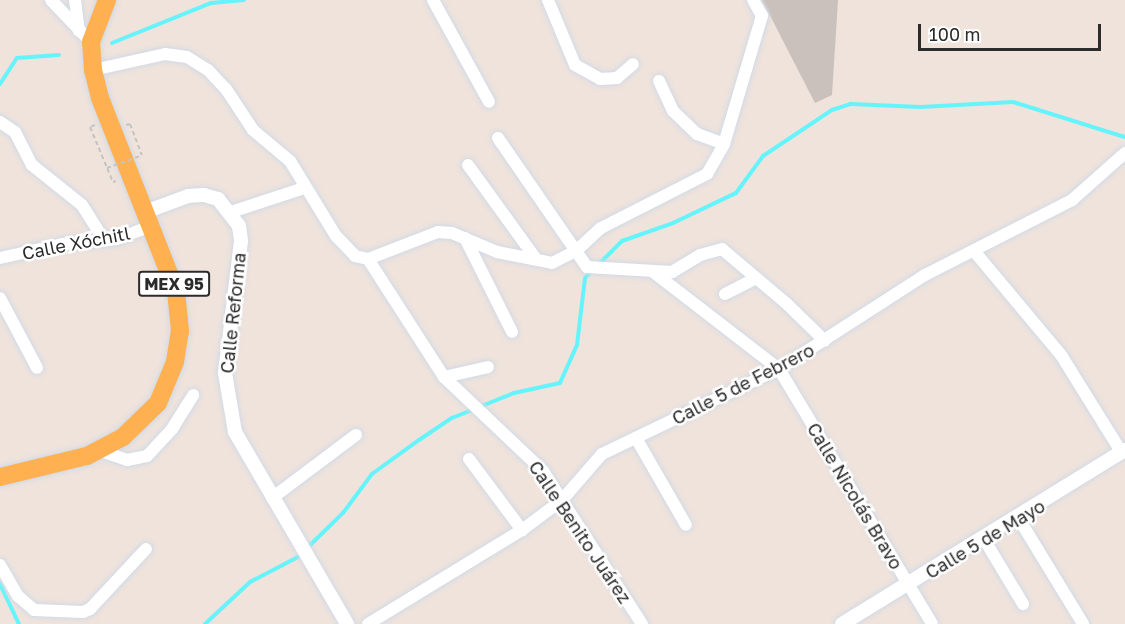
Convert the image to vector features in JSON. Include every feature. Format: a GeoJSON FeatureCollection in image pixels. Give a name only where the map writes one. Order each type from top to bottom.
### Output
{"type":"FeatureCollection","features":[{"type":"Feature","properties":{"kind":"main road","name":"MEX 95"},"geometry":{"type":"LineString","coordinates":[[0,477],[101,451],[149,414],[165,388],[175,362],[180,331],[176,291],[109,120],[85,37],[104,7]]}},
{"type":"Feature","properties":{"kind":"street"},"geometry":{"type":"LineString","coordinates":[[51,0],[85,37]]}},
{"type":"Feature","properties":{"kind":"street"},"geometry":{"type":"LineString","coordinates":[[75,0],[85,37]]}},
{"type":"Feature","properties":{"kind":"street"},"geometry":{"type":"LineString","coordinates":[[104,7],[119,0]]}},
{"type":"Feature","properties":{"kind":"street"},"geometry":{"type":"LineString","coordinates":[[433,0],[489,102]]}},
{"type":"Feature","properties":{"kind":"street"},"geometry":{"type":"LineString","coordinates":[[548,0],[575,65],[600,79],[617,78],[633,64]]}},
{"type":"Feature","properties":{"kind":"street"},"geometry":{"type":"LineString","coordinates":[[368,259],[438,232],[465,238],[497,252],[552,262],[576,251],[601,228],[707,174],[724,144],[762,16],[753,0]]}},
{"type":"Feature","properties":{"kind":"street","name":"Calle Benito Juárez"},"geometry":{"type":"LineString","coordinates":[[93,70],[143,57],[187,57],[208,70],[226,89],[253,130],[290,161],[303,188],[336,237],[355,256],[368,259],[444,377],[543,471],[642,624]]}},
{"type":"Feature","properties":{"kind":"street"},"geometry":{"type":"LineString","coordinates":[[659,81],[673,111],[697,134],[724,144]]}},
{"type":"Feature","properties":{"kind":"street"},"geometry":{"type":"LineString","coordinates":[[0,123],[15,132],[32,165],[82,205],[104,240]]}},
{"type":"Feature","properties":{"kind":"street"},"geometry":{"type":"LineString","coordinates":[[498,138],[587,267],[672,273],[700,255],[722,249],[825,341]]}},
{"type":"Feature","properties":{"kind":"street","name":"Calle 5 de Febrero"},"geometry":{"type":"LineString","coordinates":[[368,624],[522,530],[562,500],[594,460],[779,369],[825,341],[896,292],[1078,196],[1125,153]]}},
{"type":"Feature","properties":{"kind":"street"},"geometry":{"type":"LineString","coordinates":[[468,165],[536,259]]}},
{"type":"Feature","properties":{"kind":"street"},"geometry":{"type":"LineString","coordinates":[[148,219],[188,196],[204,195],[218,199],[231,212],[303,188]]}},
{"type":"Feature","properties":{"kind":"street","name":"Calle Reforma"},"geometry":{"type":"LineString","coordinates":[[231,212],[241,241],[225,349],[227,393],[235,432],[296,542],[347,624]]}},
{"type":"Feature","properties":{"kind":"street","name":"Calle Xóchitl"},"geometry":{"type":"LineString","coordinates":[[0,258],[63,244],[104,240],[148,219]]}},
{"type":"Feature","properties":{"kind":"street"},"geometry":{"type":"LineString","coordinates":[[465,238],[512,332]]}},
{"type":"Feature","properties":{"kind":"street"},"geometry":{"type":"LineString","coordinates":[[974,251],[1062,355],[1124,454]]}},
{"type":"Feature","properties":{"kind":"street"},"geometry":{"type":"LineString","coordinates":[[652,272],[779,369]]}},
{"type":"Feature","properties":{"kind":"street"},"geometry":{"type":"LineString","coordinates":[[725,294],[756,278]]}},
{"type":"Feature","properties":{"kind":"street"},"geometry":{"type":"LineString","coordinates":[[0,298],[38,368]]}},
{"type":"Feature","properties":{"kind":"street"},"geometry":{"type":"LineString","coordinates":[[444,377],[488,367]]}},
{"type":"Feature","properties":{"kind":"street","name":"Calle Nicolás Bravo"},"geometry":{"type":"LineString","coordinates":[[779,369],[932,624]]}},
{"type":"Feature","properties":{"kind":"street"},"geometry":{"type":"LineString","coordinates":[[101,451],[127,460],[147,456],[172,429],[193,395]]}},
{"type":"Feature","properties":{"kind":"street"},"geometry":{"type":"LineString","coordinates":[[272,498],[356,435]]}},
{"type":"Feature","properties":{"kind":"street"},"geometry":{"type":"LineString","coordinates":[[636,438],[686,525]]}},
{"type":"Feature","properties":{"kind":"street","name":"Calle 5 de Mayo"},"geometry":{"type":"LineString","coordinates":[[842,624],[858,620],[908,585],[1124,454]]}},
{"type":"Feature","properties":{"kind":"street"},"geometry":{"type":"LineString","coordinates":[[469,459],[522,530]]}},
{"type":"Feature","properties":{"kind":"street"},"geometry":{"type":"LineString","coordinates":[[1019,519],[1083,624]]}},
{"type":"Feature","properties":{"kind":"street"},"geometry":{"type":"LineString","coordinates":[[984,539],[1023,604]]}},
{"type":"Feature","properties":{"kind":"street"},"geometry":{"type":"LineString","coordinates":[[0,566],[18,596],[34,610],[83,612],[90,609],[146,549]]}},
{"type":"Feature","properties":{"kind":"path"},"geometry":{"type":"LineString","coordinates":[[109,120],[90,127],[107,168],[142,155]]}},
{"type":"Feature","properties":{"kind":"building"},"geometry":{"type":"Polygon","coordinates":[[[762,0],[838,0],[832,95],[815,103],[762,0]]]}},
{"type":"Feature","properties":{"kind":"waterway"},"geometry":{"type":"LineString","coordinates":[[112,43],[211,3],[244,0]]}},
{"type":"Feature","properties":{"kind":"waterway"},"geometry":{"type":"LineString","coordinates":[[0,84],[17,58],[59,55]]}},
{"type":"Feature","properties":{"kind":"waterway"},"geometry":{"type":"LineString","coordinates":[[599,264],[622,241],[673,223],[736,193],[763,156],[832,110],[851,104],[921,107],[1013,102],[1125,137]]}},
{"type":"Feature","properties":{"kind":"waterway"},"geometry":{"type":"LineString","coordinates":[[205,624],[250,582],[298,557],[343,513],[372,474],[419,440],[452,418],[514,393],[560,383],[577,345],[585,278],[591,271]]}},
{"type":"Feature","properties":{"kind":"waterway"},"geometry":{"type":"LineString","coordinates":[[0,584],[19,624]]}}]}
